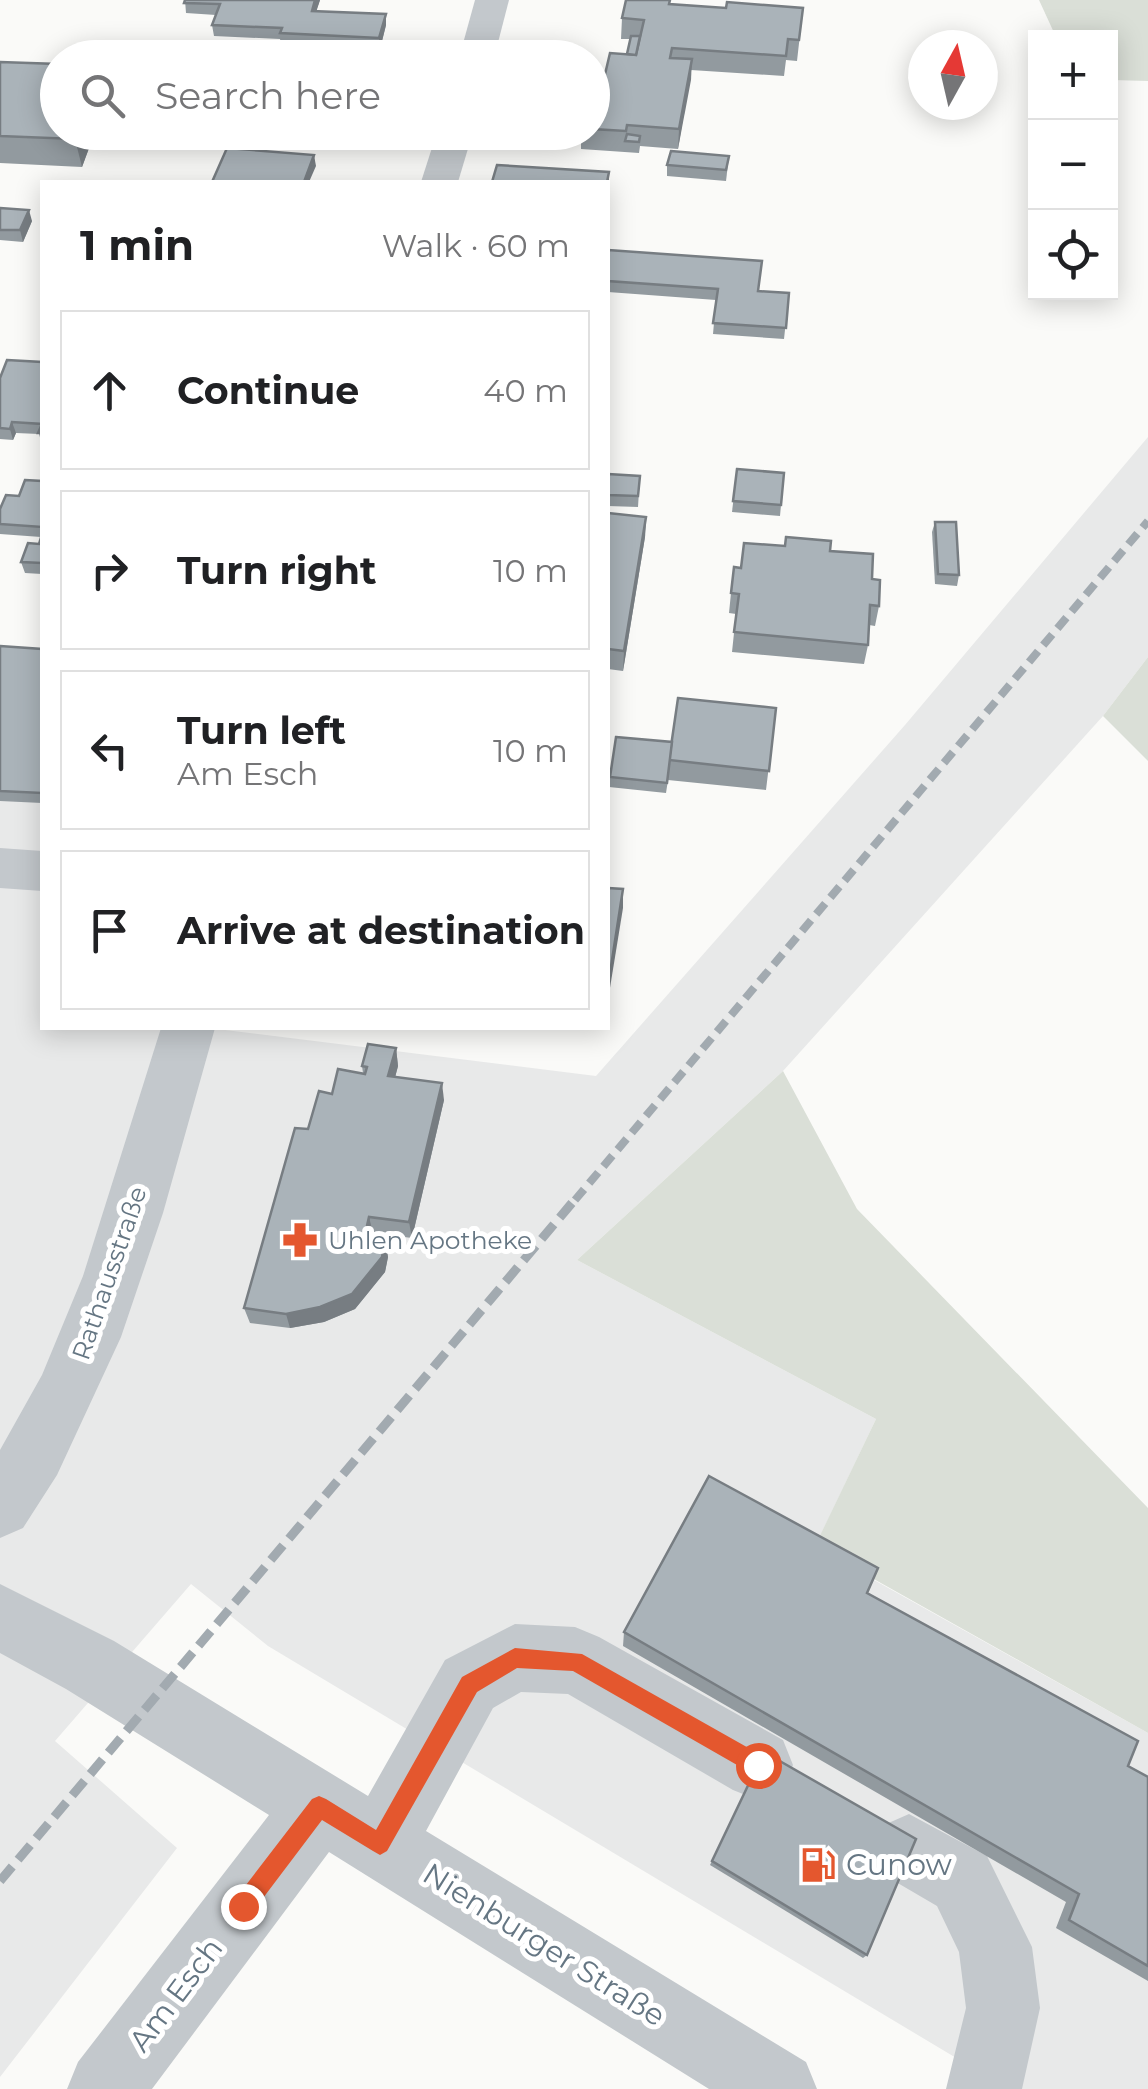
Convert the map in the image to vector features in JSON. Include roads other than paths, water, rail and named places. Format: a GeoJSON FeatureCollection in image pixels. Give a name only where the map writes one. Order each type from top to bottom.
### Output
{"type":"FeatureCollection","features":[{"type":"Feature","properties":{"kind":"street"},"geometry":{"type":"LineString","coordinates":[[481,40],[492,0]]}},
{"type":"Feature","properties":{"kind":"street"},"geometry":{"type":"LineString","coordinates":[[441,180],[450,150]]}},
{"type":"Feature","properties":{"kind":"street"},"geometry":{"type":"LineString","coordinates":[[0,868],[40,871]]}},
{"type":"Feature","properties":{"kind":"street","name":"Rathausstraße"},"geometry":{"type":"LineString","coordinates":[[0,1506],[20,1478],[86,1350],[187,1030]]}},
{"type":"Feature","properties":{"kind":"street","name":"Nienburger Straße"},"geometry":{"type":"LineString","coordinates":[[0,1617],[90,1665],[779,2089]]}},
{"type":"Feature","properties":{"kind":"street"},"geometry":{"type":"LineString","coordinates":[[380,1844],[470,1684],[515,1658],[575,1661],[758,1765]]}},
{"type":"Feature","properties":{"kind":"street","name":"Am Esch"},"geometry":{"type":"LineString","coordinates":[[105,2089],[319,1806]]}},
{"type":"Feature","properties":{"kind":"street"},"geometry":{"type":"LineString","coordinates":[[909,1850],[962,1882],[996,1947],[1003,2008],[1000,2082]]}},
{"type":"Feature","properties":{"kind":"railway"},"geometry":{"type":"LineString","coordinates":[[575,1200],[1148,521]]}},
{"type":"Feature","properties":{"kind":"railway"},"geometry":{"type":"LineString","coordinates":[[0,1881],[577,1197]]}},
{"type":"Feature","properties":{"kind":"place","name":"Uhlen Apotheke"},"geometry":{"type":"Point","coordinates":[300,1240]}},
{"type":"Feature","properties":{"kind":"place","name":"Cunow"},"geometry":{"type":"Point","coordinates":[818,1865]}}]}
